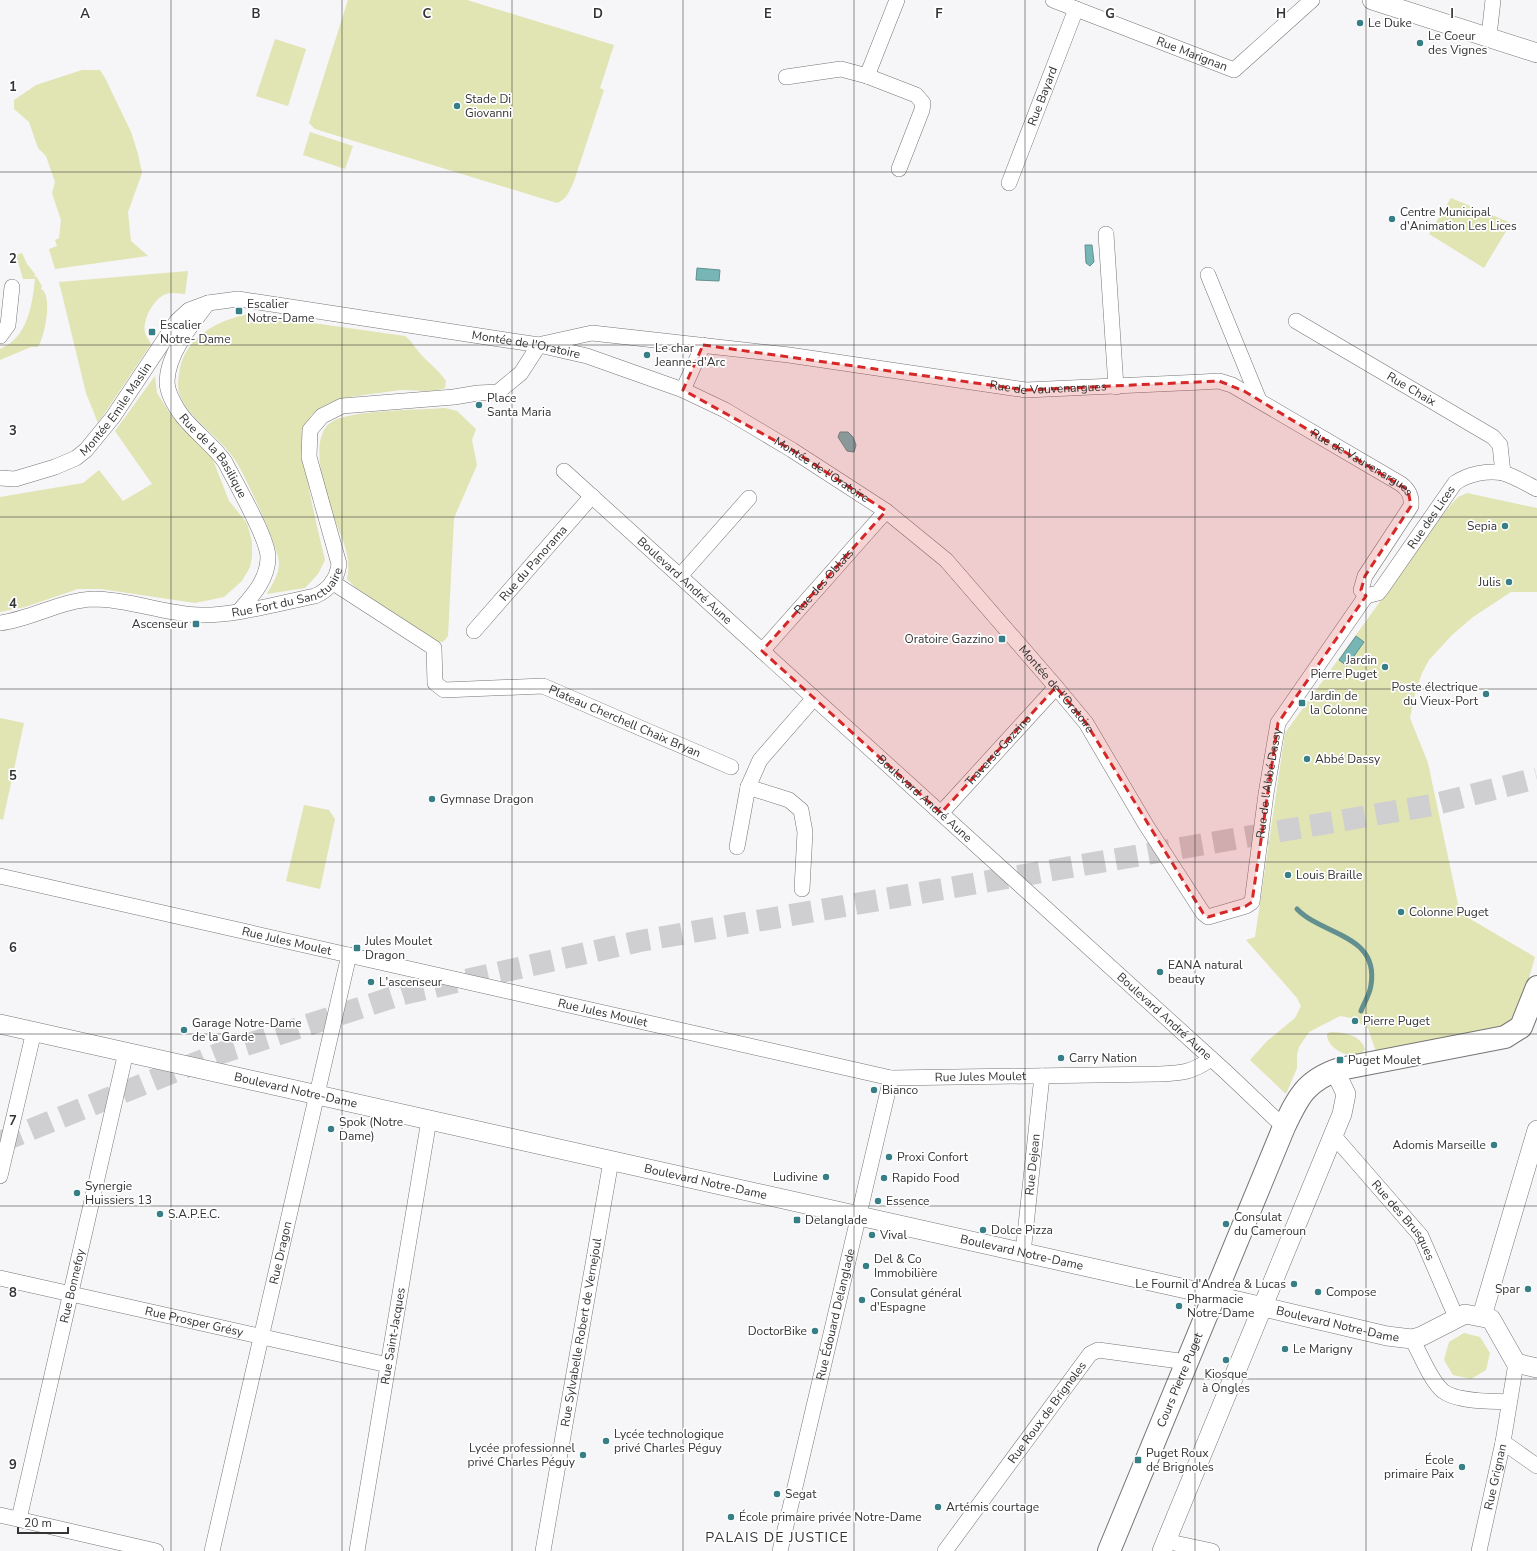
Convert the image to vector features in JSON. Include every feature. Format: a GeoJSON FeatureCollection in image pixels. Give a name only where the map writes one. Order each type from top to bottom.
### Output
{"type":"FeatureCollection","features":[{"type":"Feature","properties":{"kind":"main road","name":"Cours Pierre Puget"},"geometry":{"type":"LineString","coordinates":[[1108,1551],[1284,1128],[1296,1102],[1304,1090],[1320,1077],[1335,1071],[1505,1037],[1521,1027],[1537,987]]}},
{"type":"Feature","properties":{"kind":"street"},"geometry":{"type":"LineString","coordinates":[[867,76],[897,0]]}},
{"type":"Feature","properties":{"kind":"street","name":"Rue Marignan"},"geometry":{"type":"LineString","coordinates":[[1052,0],[1234,70],[1312,0]]}},
{"type":"Feature","properties":{"kind":"street"},"geometry":{"type":"LineString","coordinates":[[1489,36],[1492,0]]}},
{"type":"Feature","properties":{"kind":"street"},"geometry":{"type":"LineString","coordinates":[[1379,1],[1537,53]]}},
{"type":"Feature","properties":{"kind":"street","name":"Rue Bayard"},"geometry":{"type":"LineString","coordinates":[[1009,183],[1076,9]]}},
{"type":"Feature","properties":{"kind":"street"},"geometry":{"type":"LineString","coordinates":[[786,77],[841,70],[867,76],[916,95],[923,103],[922,110],[899,169]]}},
{"type":"Feature","properties":{"kind":"street"},"geometry":{"type":"LineString","coordinates":[[1106,234],[1116,387]]}},
{"type":"Feature","properties":{"kind":"street"},"geometry":{"type":"LineString","coordinates":[[1208,275],[1259,400]]}},
{"type":"Feature","properties":{"kind":"street"},"geometry":{"type":"LineString","coordinates":[[0,336],[8,325],[12,287]]}},
{"type":"Feature","properties":{"kind":"street","name":"Montée de l'Oratoire"},"geometry":{"type":"LineString","coordinates":[[208,303],[238,299],[539,345],[587,356],[683,390],[725,410],[792,450],[886,511],[946,560],[1086,723],[1146,824],[1203,913],[1208,917],[1246,906],[1252,902]]}},
{"type":"Feature","properties":{"kind":"street","name":"Montée Emile Maslin"},"geometry":{"type":"LineString","coordinates":[[0,478],[15,479],[55,467],[76,458],[86,450],[113,417],[177,321],[188,310],[208,303]]}},
{"type":"Feature","properties":{"kind":"street","name":"Rue de la Basilique"},"geometry":{"type":"LineString","coordinates":[[208,303],[186,332],[172,361],[167,381],[173,402],[184,417],[217,451],[225,462],[263,537],[268,556],[266,572],[256,592],[240,610]]}},
{"type":"Feature","properties":{"kind":"street","name":"Rue Chaix"},"geometry":{"type":"LineString","coordinates":[[1296,321],[1493,437],[1500,445],[1503,473]]}},
{"type":"Feature","properties":{"kind":"street","name":"Rue de Vauvenargues"},"geometry":{"type":"LineString","coordinates":[[539,345],[592,333],[789,355],[1026,390],[1219,381],[1232,384],[1402,484],[1408,490],[1412,498],[1411,506],[1365,576],[1361,590],[1366,596]]}},
{"type":"Feature","properties":{"kind":"street","name":"Rue Fort du Sanctuaire"},"geometry":{"type":"LineString","coordinates":[[0,623],[14,621],[56,606],[95,599],[198,615],[219,614],[315,596],[324,592],[338,573],[339,564],[309,458],[310,430],[322,416],[342,406],[498,392],[521,373],[539,345]]}},
{"type":"Feature","properties":{"kind":"street"},"geometry":{"type":"LineString","coordinates":[[683,390],[703,345]]}},
{"type":"Feature","properties":{"kind":"street","name":"Boulevard André Aune"},"geometry":{"type":"LineString","coordinates":[[564,471],[1211,1059],[1284,1128]]}},
{"type":"Feature","properties":{"kind":"street","name":"Rue des Lices"},"geometry":{"type":"LineString","coordinates":[[1366,596],[1378,593],[1455,483],[1466,476],[1480,473],[1503,473],[1537,489]]}},
{"type":"Feature","properties":{"kind":"street","name":"Rue du Panorama"},"geometry":{"type":"LineString","coordinates":[[474,631],[592,496]]}},
{"type":"Feature","properties":{"kind":"street"},"geometry":{"type":"LineString","coordinates":[[680,576],[749,498]]}},
{"type":"Feature","properties":{"kind":"street","name":"Rue des Oblats"},"geometry":{"type":"LineString","coordinates":[[762,651],[886,511]]}},
{"type":"Feature","properties":{"kind":"street","name":"Plateau Cherchell Chaix Bryan"},"geometry":{"type":"LineString","coordinates":[[332,582],[434,648],[435,684],[444,690],[543,686],[731,766]]}},
{"type":"Feature","properties":{"kind":"street","name":"Rue de l'Abbé Dassy"},"geometry":{"type":"LineString","coordinates":[[1252,902],[1266,794],[1278,723],[1366,596]]}},
{"type":"Feature","properties":{"kind":"street","name":"Traverse Gazzino"},"geometry":{"type":"LineString","coordinates":[[941,813],[1056,687]]}},
{"type":"Feature","properties":{"kind":"street"},"geometry":{"type":"LineString","coordinates":[[737,847],[748,787],[760,760],[814,698]]}},
{"type":"Feature","properties":{"kind":"street"},"geometry":{"type":"LineString","coordinates":[[748,787],[789,800],[802,810],[805,832],[802,889]]}},
{"type":"Feature","properties":{"kind":"street","name":"Rue Jules Moulet"},"geometry":{"type":"LineString","coordinates":[[0,876],[891,1078],[1182,1073],[1197,1069],[1211,1059]]}},
{"type":"Feature","properties":{"kind":"street","name":"Rue Dragon"},"geometry":{"type":"LineString","coordinates":[[212,1551],[349,955]]}},
{"type":"Feature","properties":{"kind":"street","name":"Boulevard Notre-Dame"},"geometry":{"type":"LineString","coordinates":[[0,1024],[1262,1308],[1388,1336],[1412,1339]]}},
{"type":"Feature","properties":{"kind":"street"},"geometry":{"type":"LineString","coordinates":[[0,1176],[34,1031]]}},
{"type":"Feature","properties":{"kind":"street","name":"Rue Bonnefoy"},"geometry":{"type":"LineString","coordinates":[[19,1519],[126,1052]]}},
{"type":"Feature","properties":{"kind":"street"},"geometry":{"type":"LineString","coordinates":[[1212,1551],[1164,1546],[1345,1104],[1346,1094],[1335,1071]]}},
{"type":"Feature","properties":{"kind":"street","name":"Rue Dejean"},"geometry":{"type":"LineString","coordinates":[[1023,1253],[1042,1076]]}},
{"type":"Feature","properties":{"kind":"street","name":"Rue Édouard Delanglade"},"geometry":{"type":"LineString","coordinates":[[780,1551],[855,1232],[857,1216],[891,1078]]}},
{"type":"Feature","properties":{"kind":"street","name":"Rue Saint-Jacques"},"geometry":{"type":"LineString","coordinates":[[357,1551],[429,1120]]}},
{"type":"Feature","properties":{"kind":"street"},"geometry":{"type":"LineString","coordinates":[[1482,1316],[1533,1159],[1537,1130]]}},
{"type":"Feature","properties":{"kind":"street","name":"Rue des Brusques"},"geometry":{"type":"LineString","coordinates":[[1333,1135],[1421,1236],[1456,1317]]}},
{"type":"Feature","properties":{"kind":"street","name":"Rue Sylvabelle Robert de Vernejoul"},"geometry":{"type":"LineString","coordinates":[[543,1551],[611,1161]]}},
{"type":"Feature","properties":{"kind":"street","name":"Rue Prosper Grésy"},"geometry":{"type":"LineString","coordinates":[[0,1278],[388,1365]]}},
{"type":"Feature","properties":{"kind":"street"},"geometry":{"type":"LineString","coordinates":[[1509,1402],[1454,1397],[1444,1392],[1437,1385],[1412,1339],[1431,1332],[1456,1317],[1465,1314],[1482,1316],[1491,1319],[1516,1363],[1537,1368]]}},
{"type":"Feature","properties":{"kind":"street","name":"Rue Roux de Brignoles"},"geometry":{"type":"LineString","coordinates":[[945,1551],[1090,1354],[1098,1350],[1187,1362]]}},
{"type":"Feature","properties":{"kind":"street","name":"Rue Grignan"},"geometry":{"type":"LineString","coordinates":[[1479,1551],[1503,1442],[1516,1363]]}},
{"type":"Feature","properties":{"kind":"street"},"geometry":{"type":"LineString","coordinates":[[1503,1442],[1537,1466]]}},
{"type":"Feature","properties":{"kind":"street"},"geometry":{"type":"LineString","coordinates":[[0,1515],[156,1551]]}},
{"type":"Feature","properties":{"kind":"highlighted area"},"geometry":{"type":"Polygon","coordinates":[[[703,345],[1026,390],[1219,381],[1244,391],[1408,490],[1411,506],[1365,576],[1361,590],[1366,596],[1278,723],[1252,902],[1246,906],[1208,917],[1203,913],[1086,723],[1056,687],[941,813],[762,651],[886,511],[792,450],[683,390],[703,345]]]}},
{"type":"Feature","properties":{"kind":"green space","name":"Stade Di Giovanni"},"geometry":{"type":"Polygon","coordinates":[[[348,0],[467,0],[614,45],[600,88],[604,90],[574,181],[566,197],[557,203],[315,129],[309,123],[348,0]]]}},
{"type":"Feature","properties":{"kind":"green space"},"geometry":{"type":"Polygon","coordinates":[[[275,39],[306,49],[288,106],[256,96],[275,39]]]}},
{"type":"Feature","properties":{"kind":"green space"},"geometry":{"type":"Polygon","coordinates":[[[82,70],[100,70],[131,132],[142,173],[128,212],[131,241],[148,256],[55,269],[49,249],[57,246],[55,240],[59,238],[61,220],[52,193],[55,182],[46,156],[38,148],[29,122],[14,109],[14,100],[36,85],[82,70]]]}},
{"type":"Feature","properties":{"kind":"green space"},"geometry":{"type":"Polygon","coordinates":[[[310,132],[353,146],[345,169],[303,155],[310,132]]]}},
{"type":"Feature","properties":{"kind":"green space"},"geometry":{"type":"Polygon","coordinates":[[[1451,198],[1511,223],[1484,268],[1429,234],[1451,198]]]}},
{"type":"Feature","properties":{"kind":"green space"},"geometry":{"type":"Polygon","coordinates":[[[22,253],[27,264],[35,274],[34,277],[36,276],[42,286],[41,289],[45,293],[47,299],[47,316],[45,326],[41,342],[38,347],[31,347],[0,360],[0,349],[17,337],[23,329],[30,310],[35,279],[23,279],[16,255],[22,253]]]}},
{"type":"Feature","properties":{"kind":"green space"},"geometry":{"type":"Polygon","coordinates":[[[188,271],[185,294],[166,294],[157,300],[150,310],[145,322],[145,334],[151,344],[98,423],[86,393],[59,282],[188,271]]]}},
{"type":"Feature","properties":{"kind":"green space"},"geometry":{"type":"Polygon","coordinates":[[[249,314],[405,336],[446,381],[445,388],[440,390],[398,390],[340,399],[322,407],[308,420],[304,431],[306,467],[313,510],[325,560],[318,574],[305,588],[267,594],[277,575],[279,563],[274,544],[261,512],[240,467],[222,444],[192,415],[180,395],[178,386],[182,361],[187,350],[194,341],[214,326],[249,314]]]}},
{"type":"Feature","properties":{"kind":"green space"},"geometry":{"type":"Polygon","coordinates":[[[155,376],[157,393],[183,430],[210,452],[229,501],[247,523],[252,542],[252,557],[250,567],[242,581],[224,597],[195,603],[101,589],[78,589],[25,607],[0,612],[0,497],[83,483],[99,470],[123,501],[152,484],[115,431],[155,376]]]}},
{"type":"Feature","properties":{"kind":"green space"},"geometry":{"type":"Polygon","coordinates":[[[445,408],[457,411],[476,429],[472,440],[477,465],[454,518],[448,636],[443,642],[430,641],[355,587],[347,579],[347,556],[323,482],[319,452],[321,439],[325,429],[333,421],[343,417],[404,410],[445,408]]]}},
{"type":"Feature","properties":{"kind":"green space"},"geometry":{"type":"Polygon","coordinates":[[[1467,493],[1537,508],[1537,592],[1511,592],[1473,617],[1452,635],[1429,660],[1422,673],[1415,693],[1410,718],[1428,763],[1460,913],[1535,957],[1519,1012],[1513,1022],[1503,1028],[1376,1052],[1368,1028],[1351,1018],[1340,1016],[1309,1032],[1299,1047],[1297,1055],[1297,1068],[1286,1094],[1250,1060],[1267,1041],[1295,1018],[1301,1006],[1297,998],[1246,940],[1255,937],[1285,733],[1447,509],[1458,497],[1467,493]]]}},
{"type":"Feature","properties":{"kind":"green space"},"geometry":{"type":"Polygon","coordinates":[[[0,718],[24,723],[3,820],[0,819],[0,718]]]}},
{"type":"Feature","properties":{"kind":"green space"},"geometry":{"type":"Polygon","coordinates":[[[304,805],[329,810],[335,819],[320,889],[286,881],[304,805]]]}},
{"type":"Feature","properties":{"kind":"green space"},"geometry":{"type":"Polygon","coordinates":[[[1330,1032],[1356,1037],[1363,1044],[1365,1049],[1361,1053],[1355,1055],[1342,1053],[1331,1045],[1328,1040],[1327,1034],[1330,1032]]]}},
{"type":"Feature","properties":{"kind":"green space"},"geometry":{"type":"Polygon","coordinates":[[[1464,1333],[1480,1337],[1490,1353],[1486,1370],[1471,1379],[1453,1375],[1444,1360],[1449,1342],[1464,1333]]]}},
{"type":"Feature","properties":{"kind":"water"},"geometry":{"type":"Polygon","coordinates":[[[1085,245],[1092,245],[1094,262],[1090,266],[1086,263],[1085,245]]]}},
{"type":"Feature","properties":{"kind":"water"},"geometry":{"type":"Polygon","coordinates":[[[697,268],[720,270],[719,281],[696,280],[697,268]]]}},
{"type":"Feature","properties":{"kind":"water"},"geometry":{"type":"Polygon","coordinates":[[[840,432],[848,432],[853,437],[856,445],[854,452],[847,451],[838,437],[840,432]]]}},
{"type":"Feature","properties":{"kind":"water"},"geometry":{"type":"Polygon","coordinates":[[[1356,636],[1364,642],[1347,666],[1339,660],[1356,636]]]}},
{"type":"Feature","properties":{"kind":"waterway"},"geometry":{"type":"LineString","coordinates":[[1297,909],[1308,918],[1347,938],[1358,946],[1366,955],[1371,968],[1371,985],[1361,1011]]}},
{"type":"Feature","properties":{"kind":"tunnel"},"geometry":{"type":"LineString","coordinates":[[0,1142],[218,1054],[403,994],[640,941],[1432,805],[1537,778]]}},
{"type":"Feature","properties":{"kind":"place","name":"Le Duke"},"geometry":{"type":"Point","coordinates":[1360,23]}},
{"type":"Feature","properties":{"kind":"place","name":"Le Coeur des Vignes"},"geometry":{"type":"Point","coordinates":[1420,43]}},
{"type":"Feature","properties":{"kind":"place","name":"Stade Di Giovanni"},"geometry":{"type":"Point","coordinates":[457,106]}},
{"type":"Feature","properties":{"kind":"place","name":"Centre Municipal d'Animation Les Lices"},"geometry":{"type":"Point","coordinates":[1392,219]}},
{"type":"Feature","properties":{"kind":"place","name":"Escalier Notre-Dame"},"geometry":{"type":"Point","coordinates":[239,311]}},
{"type":"Feature","properties":{"kind":"place","name":"Escalier Notre- Dame"},"geometry":{"type":"Point","coordinates":[152,332]}},
{"type":"Feature","properties":{"kind":"place","name":"Le char Jeanne-d'Arc"},"geometry":{"type":"Point","coordinates":[647,355]}},
{"type":"Feature","properties":{"kind":"place","name":"Place Santa Maria"},"geometry":{"type":"Point","coordinates":[479,405]}},
{"type":"Feature","properties":{"kind":"place","name":"Sepia"},"geometry":{"type":"Point","coordinates":[1505,526]}},
{"type":"Feature","properties":{"kind":"place","name":"Julis"},"geometry":{"type":"Point","coordinates":[1509,582]}},
{"type":"Feature","properties":{"kind":"place","name":"Ascenseur"},"geometry":{"type":"Point","coordinates":[196,624]}},
{"type":"Feature","properties":{"kind":"place","name":"Oratoire Gazzino"},"geometry":{"type":"Point","coordinates":[1002,639]}},
{"type":"Feature","properties":{"kind":"place","name":"Jardin Pierre Puget"},"geometry":{"type":"Point","coordinates":[1385,667]}},
{"type":"Feature","properties":{"kind":"place","name":"Poste électrique du Vieux-Port"},"geometry":{"type":"Point","coordinates":[1486,694]}},
{"type":"Feature","properties":{"kind":"place","name":"Jardin de la Colonne"},"geometry":{"type":"Point","coordinates":[1302,703]}},
{"type":"Feature","properties":{"kind":"place","name":"Abbé Dassy"},"geometry":{"type":"Point","coordinates":[1307,759]}},
{"type":"Feature","properties":{"kind":"place","name":"Gymnase Dragon"},"geometry":{"type":"Point","coordinates":[432,799]}},
{"type":"Feature","properties":{"kind":"place","name":"Louis Braille"},"geometry":{"type":"Point","coordinates":[1288,875]}},
{"type":"Feature","properties":{"kind":"place","name":"Colonne Puget"},"geometry":{"type":"Point","coordinates":[1401,912]}},
{"type":"Feature","properties":{"kind":"place","name":"Jules Moulet Dragon"},"geometry":{"type":"Point","coordinates":[357,948]}},
{"type":"Feature","properties":{"kind":"place","name":"EANA natural beauty"},"geometry":{"type":"Point","coordinates":[1160,972]}},
{"type":"Feature","properties":{"kind":"place","name":"L'ascenseur"},"geometry":{"type":"Point","coordinates":[371,982]}},
{"type":"Feature","properties":{"kind":"place","name":"Pierre Puget"},"geometry":{"type":"Point","coordinates":[1355,1021]}},
{"type":"Feature","properties":{"kind":"place","name":"Garage Notre-Dame de la Garde"},"geometry":{"type":"Point","coordinates":[184,1030]}},
{"type":"Feature","properties":{"kind":"place","name":"Carry Nation"},"geometry":{"type":"Point","coordinates":[1061,1058]}},
{"type":"Feature","properties":{"kind":"place","name":"Puget Moulet"},"geometry":{"type":"Point","coordinates":[1340,1060]}},
{"type":"Feature","properties":{"kind":"place","name":"Bianco"},"geometry":{"type":"Point","coordinates":[874,1090]}},
{"type":"Feature","properties":{"kind":"place","name":"Spok (Notre Dame)"},"geometry":{"type":"Point","coordinates":[331,1129]}},
{"type":"Feature","properties":{"kind":"place","name":"Adomis Marseille"},"geometry":{"type":"Point","coordinates":[1494,1145]}},
{"type":"Feature","properties":{"kind":"place","name":"Proxi Confort"},"geometry":{"type":"Point","coordinates":[889,1157]}},
{"type":"Feature","properties":{"kind":"place","name":"Ludivine"},"geometry":{"type":"Point","coordinates":[826,1177]}},
{"type":"Feature","properties":{"kind":"place","name":"Rapido Food"},"geometry":{"type":"Point","coordinates":[884,1178]}},
{"type":"Feature","properties":{"kind":"place","name":"Synergie Huissiers 13"},"geometry":{"type":"Point","coordinates":[77,1193]}},
{"type":"Feature","properties":{"kind":"place","name":"Essence"},"geometry":{"type":"Point","coordinates":[878,1201]}},
{"type":"Feature","properties":{"kind":"place","name":"S.A.P.E.C."},"geometry":{"type":"Point","coordinates":[160,1214]}},
{"type":"Feature","properties":{"kind":"place","name":"Delanglade"},"geometry":{"type":"Point","coordinates":[797,1220]}},
{"type":"Feature","properties":{"kind":"place","name":"Consulat du Cameroun"},"geometry":{"type":"Point","coordinates":[1226,1224]}},
{"type":"Feature","properties":{"kind":"place","name":"Dolce Pizza"},"geometry":{"type":"Point","coordinates":[983,1230]}},
{"type":"Feature","properties":{"kind":"place","name":"Vival"},"geometry":{"type":"Point","coordinates":[872,1235]}},
{"type":"Feature","properties":{"kind":"place","name":"Del & Co Immobilière"},"geometry":{"type":"Point","coordinates":[866,1266]}},
{"type":"Feature","properties":{"kind":"place","name":"Le Fournil d'Andrea & Lucas"},"geometry":{"type":"Point","coordinates":[1294,1284]}},
{"type":"Feature","properties":{"kind":"place","name":"Spar"},"geometry":{"type":"Point","coordinates":[1528,1289]}},
{"type":"Feature","properties":{"kind":"place","name":"Compose"},"geometry":{"type":"Point","coordinates":[1318,1292]}},
{"type":"Feature","properties":{"kind":"place","name":"Consulat général d'Espagne"},"geometry":{"type":"Point","coordinates":[862,1300]}},
{"type":"Feature","properties":{"kind":"place","name":"Pharmacie Notre-Dame"},"geometry":{"type":"Point","coordinates":[1179,1306]}},
{"type":"Feature","properties":{"kind":"place","name":"DoctorBike"},"geometry":{"type":"Point","coordinates":[815,1331]}},
{"type":"Feature","properties":{"kind":"place","name":"Le Marigny"},"geometry":{"type":"Point","coordinates":[1285,1349]}},
{"type":"Feature","properties":{"kind":"place","name":"Kiosque à Ongles"},"geometry":{"type":"Point","coordinates":[1226,1360]}},
{"type":"Feature","properties":{"kind":"place","name":"Lycée technologique privé Charles Péguy"},"geometry":{"type":"Point","coordinates":[606,1441]}},
{"type":"Feature","properties":{"kind":"place","name":"Lycée professionnel privé Charles Péguy"},"geometry":{"type":"Point","coordinates":[583,1455]}},
{"type":"Feature","properties":{"kind":"place","name":"Puget Roux de Brignoles"},"geometry":{"type":"Point","coordinates":[1138,1460]}},
{"type":"Feature","properties":{"kind":"place","name":"École primaire Paix"},"geometry":{"type":"Point","coordinates":[1462,1467]}},
{"type":"Feature","properties":{"kind":"place","name":"Segat"},"geometry":{"type":"Point","coordinates":[777,1494]}},
{"type":"Feature","properties":{"kind":"place","name":"Artémis courtage"},"geometry":{"type":"Point","coordinates":[938,1507]}},
{"type":"Feature","properties":{"kind":"place","name":"École primaire privée Notre-Dame"},"geometry":{"type":"Point","coordinates":[731,1517]}},
{"type":"Feature","properties":{"kind":"district","name":"PALAIS DE JUSTICE"},"geometry":{"type":"Point","coordinates":[777,1537]}}]}
